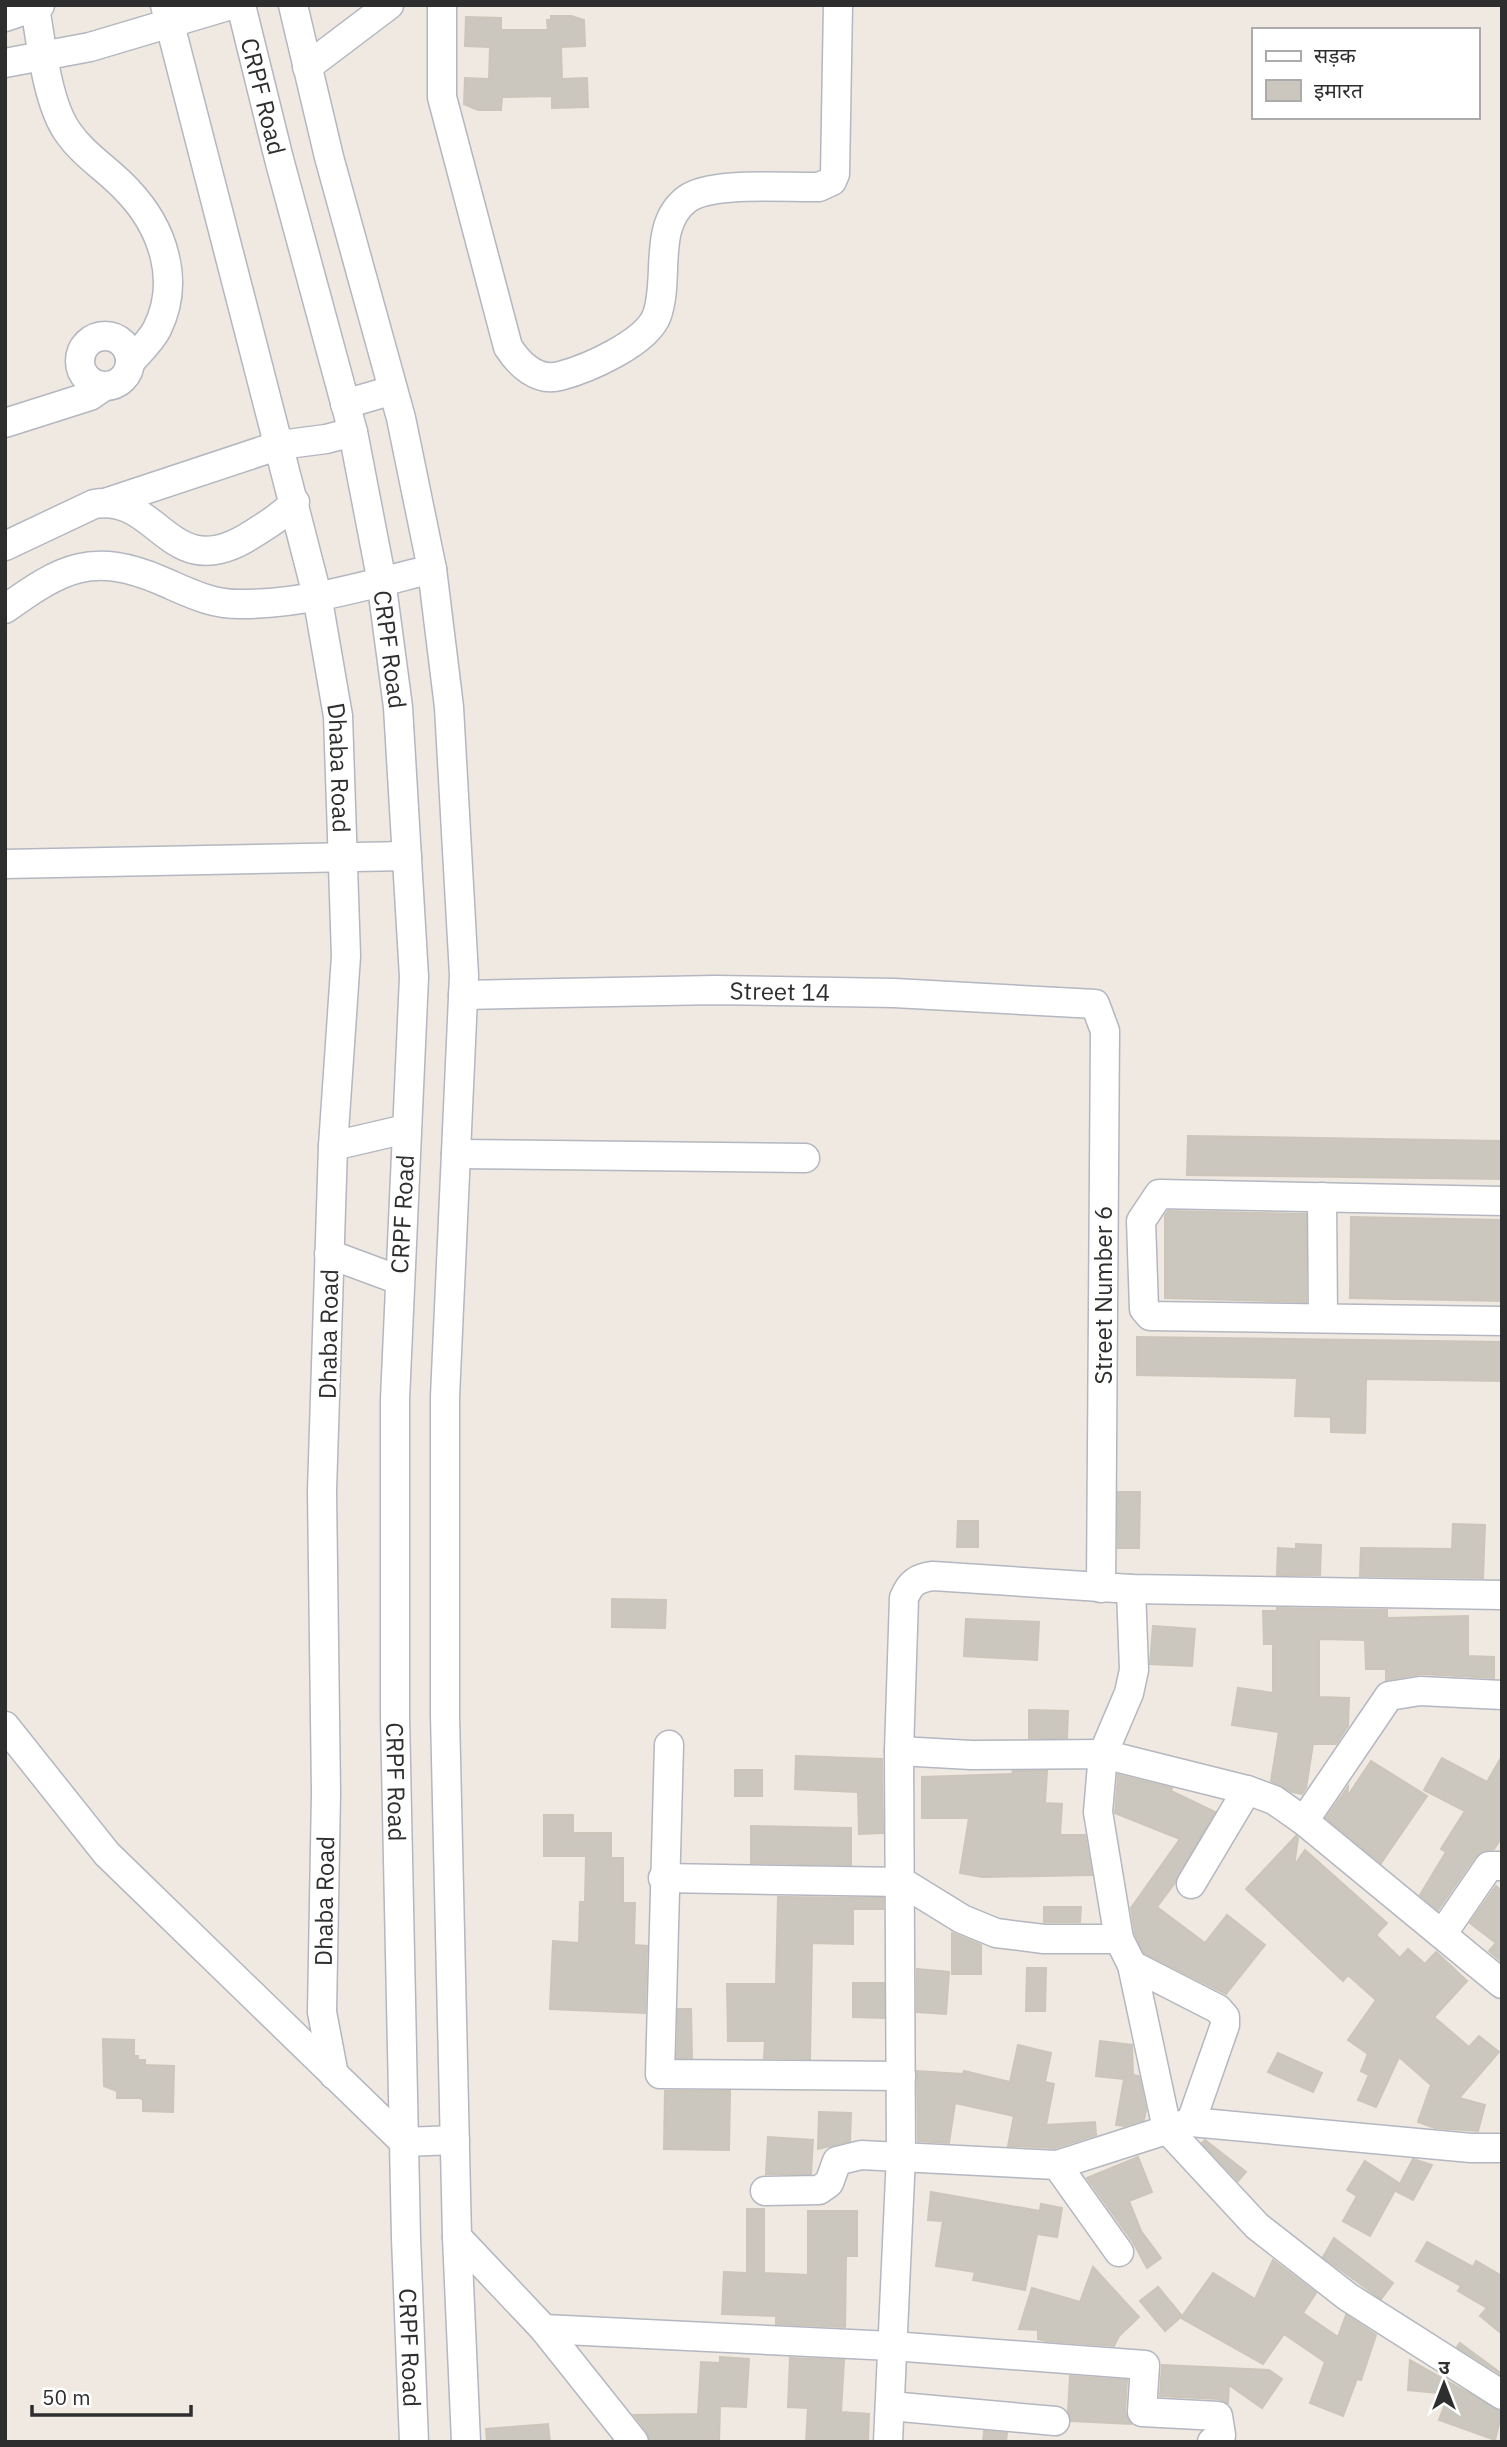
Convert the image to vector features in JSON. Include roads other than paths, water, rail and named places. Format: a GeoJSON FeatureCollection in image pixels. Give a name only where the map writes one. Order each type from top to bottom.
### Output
{"type":"FeatureCollection","features":[{"type":"Feature","properties":{"kind":"street"},"geometry":{"type":"LineString","coordinates":[[5,63],[90,47],[167,14],[231,5]]}},
{"type":"Feature","properties":{"kind":"street","name":"CRPF Road"},"geometry":{"type":"LineString","coordinates":[[242,5],[353,432],[382,582],[398,707],[414,977],[395,1399],[395,1717],[404,2142],[414,2442]]}},
{"type":"Feature","properties":{"kind":"street"},"geometry":{"type":"LineString","coordinates":[[442,5],[442,97],[508,346],[531,372],[554,377],[615,353],[652,325],[662,290],[668,223],[688,198],[709,190],[818,187],[832,181],[835,174],[838,5]]}},
{"type":"Feature","properties":{"kind":"street"},"geometry":{"type":"LineString","coordinates":[[5,17],[37,6],[44,56],[65,129],[78,146],[129,192],[160,240],[169,288],[165,310],[156,332],[130,362]]}},
{"type":"Feature","properties":{"kind":"street"},"geometry":{"type":"LineString","coordinates":[[307,66],[380,8]]}},
{"type":"Feature","properties":{"kind":"street"},"geometry":{"type":"LineString","coordinates":[[301,9],[307,66],[393,390],[432,569],[449,707],[463,995],[445,1397],[445,1715],[457,2237],[466,2442]]}},
{"type":"Feature","properties":{"kind":"street","name":"Dhaba Road"},"geometry":{"type":"LineString","coordinates":[[167,14],[295,502],[317,595],[338,716],[346,956],[332,1146],[322,1491],[326,1793],[322,2012],[334,2075]]}},
{"type":"Feature","properties":{"kind":"street"},"geometry":{"type":"LineString","coordinates":[[5,423],[90,396],[103,387],[119,383],[129,370],[130,362],[126,347],[113,338],[96,338],[88,342],[83,349],[80,366],[88,381],[103,387]]}},
{"type":"Feature","properties":{"kind":"street"},"geometry":{"type":"LineString","coordinates":[[345,404],[393,390]]}},
{"type":"Feature","properties":{"kind":"street"},"geometry":{"type":"LineString","coordinates":[[5,546],[94,504],[108,502],[280,445],[326,439],[353,432]]}},
{"type":"Feature","properties":{"kind":"street"},"geometry":{"type":"LineString","coordinates":[[108,502],[135,512],[187,548],[205,552],[239,543],[282,516],[295,502]]}},
{"type":"Feature","properties":{"kind":"street"},"geometry":{"type":"LineString","coordinates":[[5,609],[61,572],[93,566],[130,570],[208,601],[242,605],[317,595],[432,569]]}},
{"type":"Feature","properties":{"kind":"street"},"geometry":{"type":"LineString","coordinates":[[5,864],[407,856]]}},
{"type":"Feature","properties":{"kind":"street","name":"Street 14"},"geometry":{"type":"LineString","coordinates":[[463,995],[729,990],[894,993],[1095,1004]]}},
{"type":"Feature","properties":{"kind":"street","name":"Street Number 6"},"geometry":{"type":"LineString","coordinates":[[1095,1004],[1105,1031],[1101,1588]]}},
{"type":"Feature","properties":{"kind":"street"},"geometry":{"type":"LineString","coordinates":[[332,1146],[406,1129]]}},
{"type":"Feature","properties":{"kind":"street"},"geometry":{"type":"LineString","coordinates":[[456,1154],[805,1158]]}},
{"type":"Feature","properties":{"kind":"street"},"geometry":{"type":"LineString","coordinates":[[1502,1201],[1159,1194],[1141,1220],[1139,1246],[1143,1309],[1150,1315],[1502,1321]]}},
{"type":"Feature","properties":{"kind":"street"},"geometry":{"type":"LineString","coordinates":[[1322,1198],[1323,1318]]}},
{"type":"Feature","properties":{"kind":"street"},"geometry":{"type":"LineString","coordinates":[[329,1254],[399,1280]]}},
{"type":"Feature","properties":{"kind":"street"},"geometry":{"type":"LineString","coordinates":[[888,2442],[901,2155],[902,1881],[899,1751],[904,1598],[919,1578],[933,1576],[1101,1588],[1502,1595]]}},
{"type":"Feature","properties":{"kind":"street"},"geometry":{"type":"LineString","coordinates":[[1131,1589],[1134,1670],[1129,1693],[1103,1754],[1098,1812],[1119,1938],[1132,1965],[1179,2126],[1257,2226],[1348,2297],[1502,2395]]}},
{"type":"Feature","properties":{"kind":"street"},"geometry":{"type":"LineString","coordinates":[[1304,1821],[1389,1696],[1420,1691],[1502,1695]]}},
{"type":"Feature","properties":{"kind":"street"},"geometry":{"type":"LineString","coordinates":[[5,1726],[107,1854],[404,2142],[455,2140]]}},
{"type":"Feature","properties":{"kind":"street"},"geometry":{"type":"LineString","coordinates":[[669,1745],[663,1878],[660,2074],[901,2076]]}},
{"type":"Feature","properties":{"kind":"street"},"geometry":{"type":"LineString","coordinates":[[899,1751],[971,1755],[1103,1754],[1247,1790],[1273,1800],[1304,1821],[1502,1984]]}},
{"type":"Feature","properties":{"kind":"street"},"geometry":{"type":"LineString","coordinates":[[1191,1884],[1247,1790]]}},
{"type":"Feature","properties":{"kind":"street"},"geometry":{"type":"LineString","coordinates":[[1443,1933],[1489,1866],[1502,1866]]}},
{"type":"Feature","properties":{"kind":"street"},"geometry":{"type":"LineString","coordinates":[[663,1878],[902,1881],[962,1919],[996,1933],[1035,1938],[1119,1938]]}},
{"type":"Feature","properties":{"kind":"street"},"geometry":{"type":"LineString","coordinates":[[1132,1965],[1218,2009],[1225,2017],[1225,2025],[1179,2126]]}},
{"type":"Feature","properties":{"kind":"street"},"geometry":{"type":"LineString","coordinates":[[765,2191],[819,2190],[829,2183],[837,2161],[847,2157],[901,2155],[1057,2165],[1179,2126],[1471,2148],[1502,2148]]}},
{"type":"Feature","properties":{"kind":"street"},"geometry":{"type":"LineString","coordinates":[[1057,2165],[1119,2252]]}},
{"type":"Feature","properties":{"kind":"street"},"geometry":{"type":"LineString","coordinates":[[457,2237],[544,2329],[634,2442]]}},
{"type":"Feature","properties":{"kind":"street"},"geometry":{"type":"LineString","coordinates":[[544,2329],[892,2346],[1145,2365],[1142,2412],[1218,2416],[1221,2435],[1212,2442]]}},
{"type":"Feature","properties":{"kind":"street"},"geometry":{"type":"LineString","coordinates":[[890,2406],[1055,2421]]}}]}
